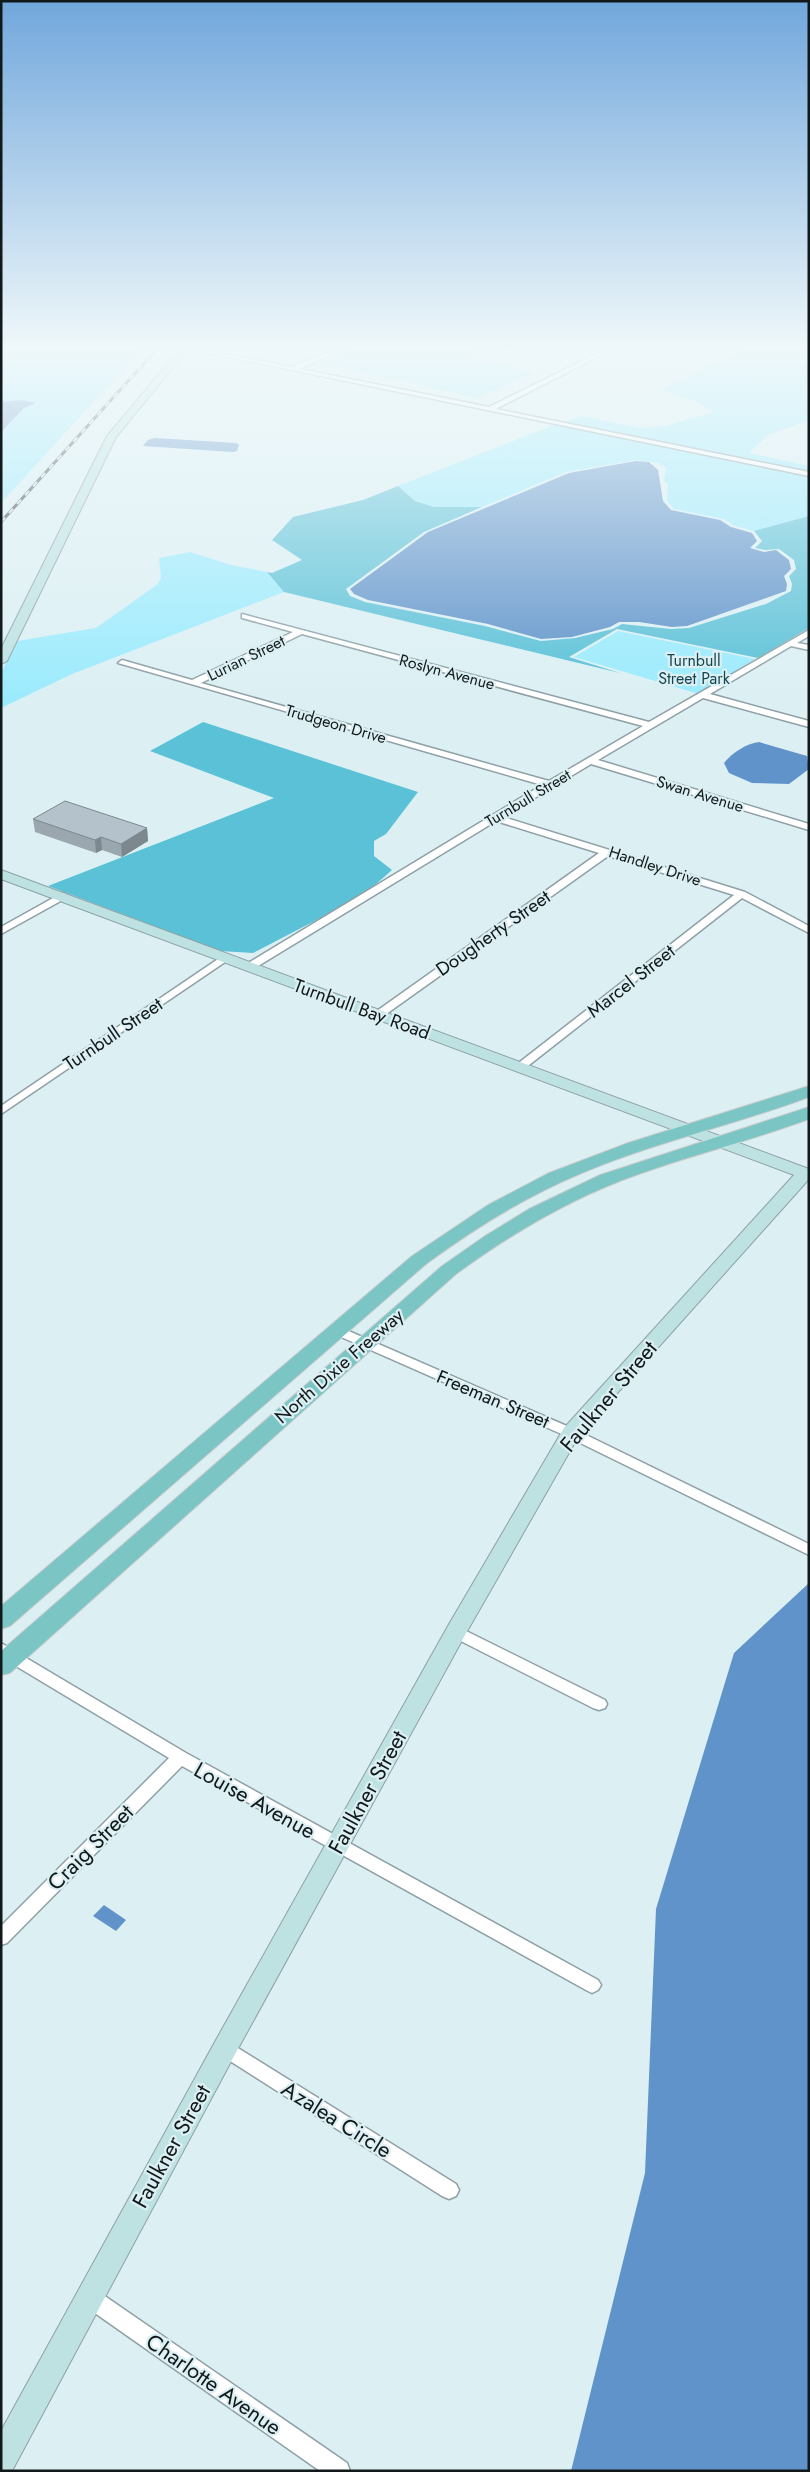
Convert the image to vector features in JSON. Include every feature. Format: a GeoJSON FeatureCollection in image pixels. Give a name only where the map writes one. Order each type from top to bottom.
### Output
{"type":"FeatureCollection","features":[{"type":"Feature","properties":{"kind":"main road","name":"North Dixie Freeway"},"geometry":{"type":"LineString","coordinates":[[1,1620],[419,1260],[470,1224],[508,1201],[576,1168],[809,1091]]}},
{"type":"Feature","properties":{"kind":"main road","name":"North Dixie Freeway"},"geometry":{"type":"LineString","coordinates":[[5,1657],[448,1270],[494,1238],[532,1215],[629,1171],[724,1142],[809,1113]]}},
{"type":"Feature","properties":{"kind":"street"},"geometry":{"type":"LineString","coordinates":[[1,661],[98,464]]}},
{"type":"Feature","properties":{"kind":"street"},"geometry":{"type":"LineString","coordinates":[[762,464],[809,474]]}},
{"type":"Feature","properties":{"kind":"street","name":"Roslyn Avenue"},"geometry":{"type":"LineString","coordinates":[[245,616],[650,726]]}},
{"type":"Feature","properties":{"kind":"street","name":"Lurian Street"},"geometry":{"type":"LineString","coordinates":[[193,683],[299,632]]}},
{"type":"Feature","properties":{"kind":"street","name":"Turnbull Street"},"geometry":{"type":"LineString","coordinates":[[249,967],[494,817],[809,632]]}},
{"type":"Feature","properties":{"kind":"street"},"geometry":{"type":"LineString","coordinates":[[789,643],[809,648]]}},
{"type":"Feature","properties":{"kind":"street","name":"Trudgeon Drive"},"geometry":{"type":"LineString","coordinates":[[122,663],[550,784]]}},
{"type":"Feature","properties":{"kind":"street"},"geometry":{"type":"LineString","coordinates":[[704,695],[809,724]]}},
{"type":"Feature","properties":{"kind":"street","name":"Swan Avenue"},"geometry":{"type":"LineString","coordinates":[[592,761],[809,826]]}},
{"type":"Feature","properties":{"kind":"street","name":"Handley Drive"},"geometry":{"type":"LineString","coordinates":[[494,817],[741,894],[809,930]]}},
{"type":"Feature","properties":{"kind":"street","name":"Dougherty Street"},"geometry":{"type":"LineString","coordinates":[[378,1015],[608,851]]}},
{"type":"Feature","properties":{"kind":"street","name":"Turnbull Bay Road"},"geometry":{"type":"LineString","coordinates":[[1,874],[807,1173]]}},
{"type":"Feature","properties":{"kind":"street","name":"Marcel Street"},"geometry":{"type":"LineString","coordinates":[[520,1067],[741,894]]}},
{"type":"Feature","properties":{"kind":"street"},"geometry":{"type":"LineString","coordinates":[[1,931],[62,896]]}},
{"type":"Feature","properties":{"kind":"street","name":"Turnbull Street"},"geometry":{"type":"LineString","coordinates":[[1,1111],[224,958]]}},
{"type":"Feature","properties":{"kind":"street","name":"Faulkner Street"},"geometry":{"type":"LineString","coordinates":[[1,2461],[337,1846],[456,1632],[571,1433],[807,1173]]}},
{"type":"Feature","properties":{"kind":"street","name":"Freeman Street"},"geometry":{"type":"LineString","coordinates":[[337,1330],[364,1344],[571,1433],[809,1550]]}},
{"type":"Feature","properties":{"kind":"street"},"geometry":{"type":"LineString","coordinates":[[456,1632],[598,1704]]}},
{"type":"Feature","properties":{"kind":"street","name":"Louise Avenue"},"geometry":{"type":"LineString","coordinates":[[5,1657],[337,1846],[592,1985]]}},
{"type":"Feature","properties":{"kind":"street","name":"Craig Street"},"geometry":{"type":"LineString","coordinates":[[1,1938],[180,1757]]}},
{"type":"Feature","properties":{"kind":"street","name":"Azalea Circle"},"geometry":{"type":"LineString","coordinates":[[225,2048],[449,2190]]}},
{"type":"Feature","properties":{"kind":"street","name":"Charlotte Avenue"},"geometry":{"type":"LineString","coordinates":[[89,2297],[339,2471]]}},
{"type":"Feature","properties":{"kind":"green space"},"geometry":{"type":"Polygon","coordinates":[[[1,464],[36,464],[1,503],[1,464]]]}},
{"type":"Feature","properties":{"kind":"green space"},"geometry":{"type":"Polygon","coordinates":[[[453,464],[611,464],[566,472],[482,507],[434,507],[415,501],[398,486],[453,464]]]}},
{"type":"Feature","properties":{"kind":"green space"},"geometry":{"type":"Polygon","coordinates":[[[661,464],[753,464],[809,476],[809,516],[754,531],[735,526],[724,519],[674,509],[667,501],[668,484],[664,481],[666,468],[661,464]]]}},
{"type":"Feature","properties":{"kind":"green space"},"geometry":{"type":"Polygon","coordinates":[[[771,464],[801,464],[809,466],[809,472],[771,464]]]}},
{"type":"Feature","properties":{"kind":"green space"},"geometry":{"type":"Polygon","coordinates":[[[190,552],[231,565],[267,572],[284,592],[72,674],[1,708],[1,673],[17,641],[96,628],[158,584],[161,578],[159,558],[190,552]]]}},
{"type":"Feature","properties":{"kind":"green space","name":"Turnbull Street Park"},"geometry":{"type":"Polygon","coordinates":[[[618,631],[755,659],[699,694],[574,657],[618,631]]]}},
{"type":"Feature","properties":{"kind":"shaded area"},"geometry":{"type":"Polygon","coordinates":[[[617,464],[652,464],[658,470],[663,501],[671,510],[720,520],[731,527],[752,533],[757,541],[750,548],[764,552],[776,550],[789,560],[791,569],[784,576],[787,584],[786,591],[687,626],[672,627],[639,622],[619,622],[610,627],[572,637],[541,639],[488,624],[368,600],[354,594],[350,589],[428,532],[569,473],[617,464]]]}},
{"type":"Feature","properties":{"kind":"shaded area"},"geometry":{"type":"Polygon","coordinates":[[[398,486],[415,501],[434,507],[482,507],[424,532],[346,589],[350,596],[365,602],[485,626],[541,641],[575,638],[613,629],[622,624],[671,629],[689,628],[766,604],[791,591],[792,584],[789,576],[796,569],[794,560],[779,549],[765,550],[755,548],[762,541],[754,531],[809,516],[809,628],[758,658],[617,629],[569,657],[620,673],[284,592],[267,572],[272,573],[302,560],[272,540],[293,517],[363,500],[398,486]]]}},
{"type":"Feature","properties":{"kind":"shaded area"},"geometry":{"type":"Polygon","coordinates":[[[203,722],[418,792],[386,834],[374,841],[374,856],[392,870],[375,885],[332,912],[253,953],[220,951],[48,886],[274,798],[150,751],[203,722]]]}},
{"type":"Feature","properties":{"kind":"shaded area"},"geometry":{"type":"Polygon","coordinates":[[[759,742],[807,756],[809,769],[789,784],[752,783],[729,773],[724,763],[736,752],[759,742]]]}},
{"type":"Feature","properties":{"kind":"shaded area"},"geometry":{"type":"Polygon","coordinates":[[[809,1583],[809,2471],[571,2471],[645,2173],[656,1909],[734,1653],[809,1583]]]}},
{"type":"Feature","properties":{"kind":"shaded area"},"geometry":{"type":"Polygon","coordinates":[[[104,1905],[126,1920],[116,1931],[93,1916],[104,1905]]]}},
{"type":"Feature","properties":{"kind":"building"},"geometry":{"type":"Polygon","coordinates":[[[65,801],[147,828],[121,844],[101,837],[95,840],[33,819],[65,801]]]}},
{"type":"Feature","properties":{"kind":"railway"},"geometry":{"type":"LineString","coordinates":[[1,522],[53,464]]}}]}
